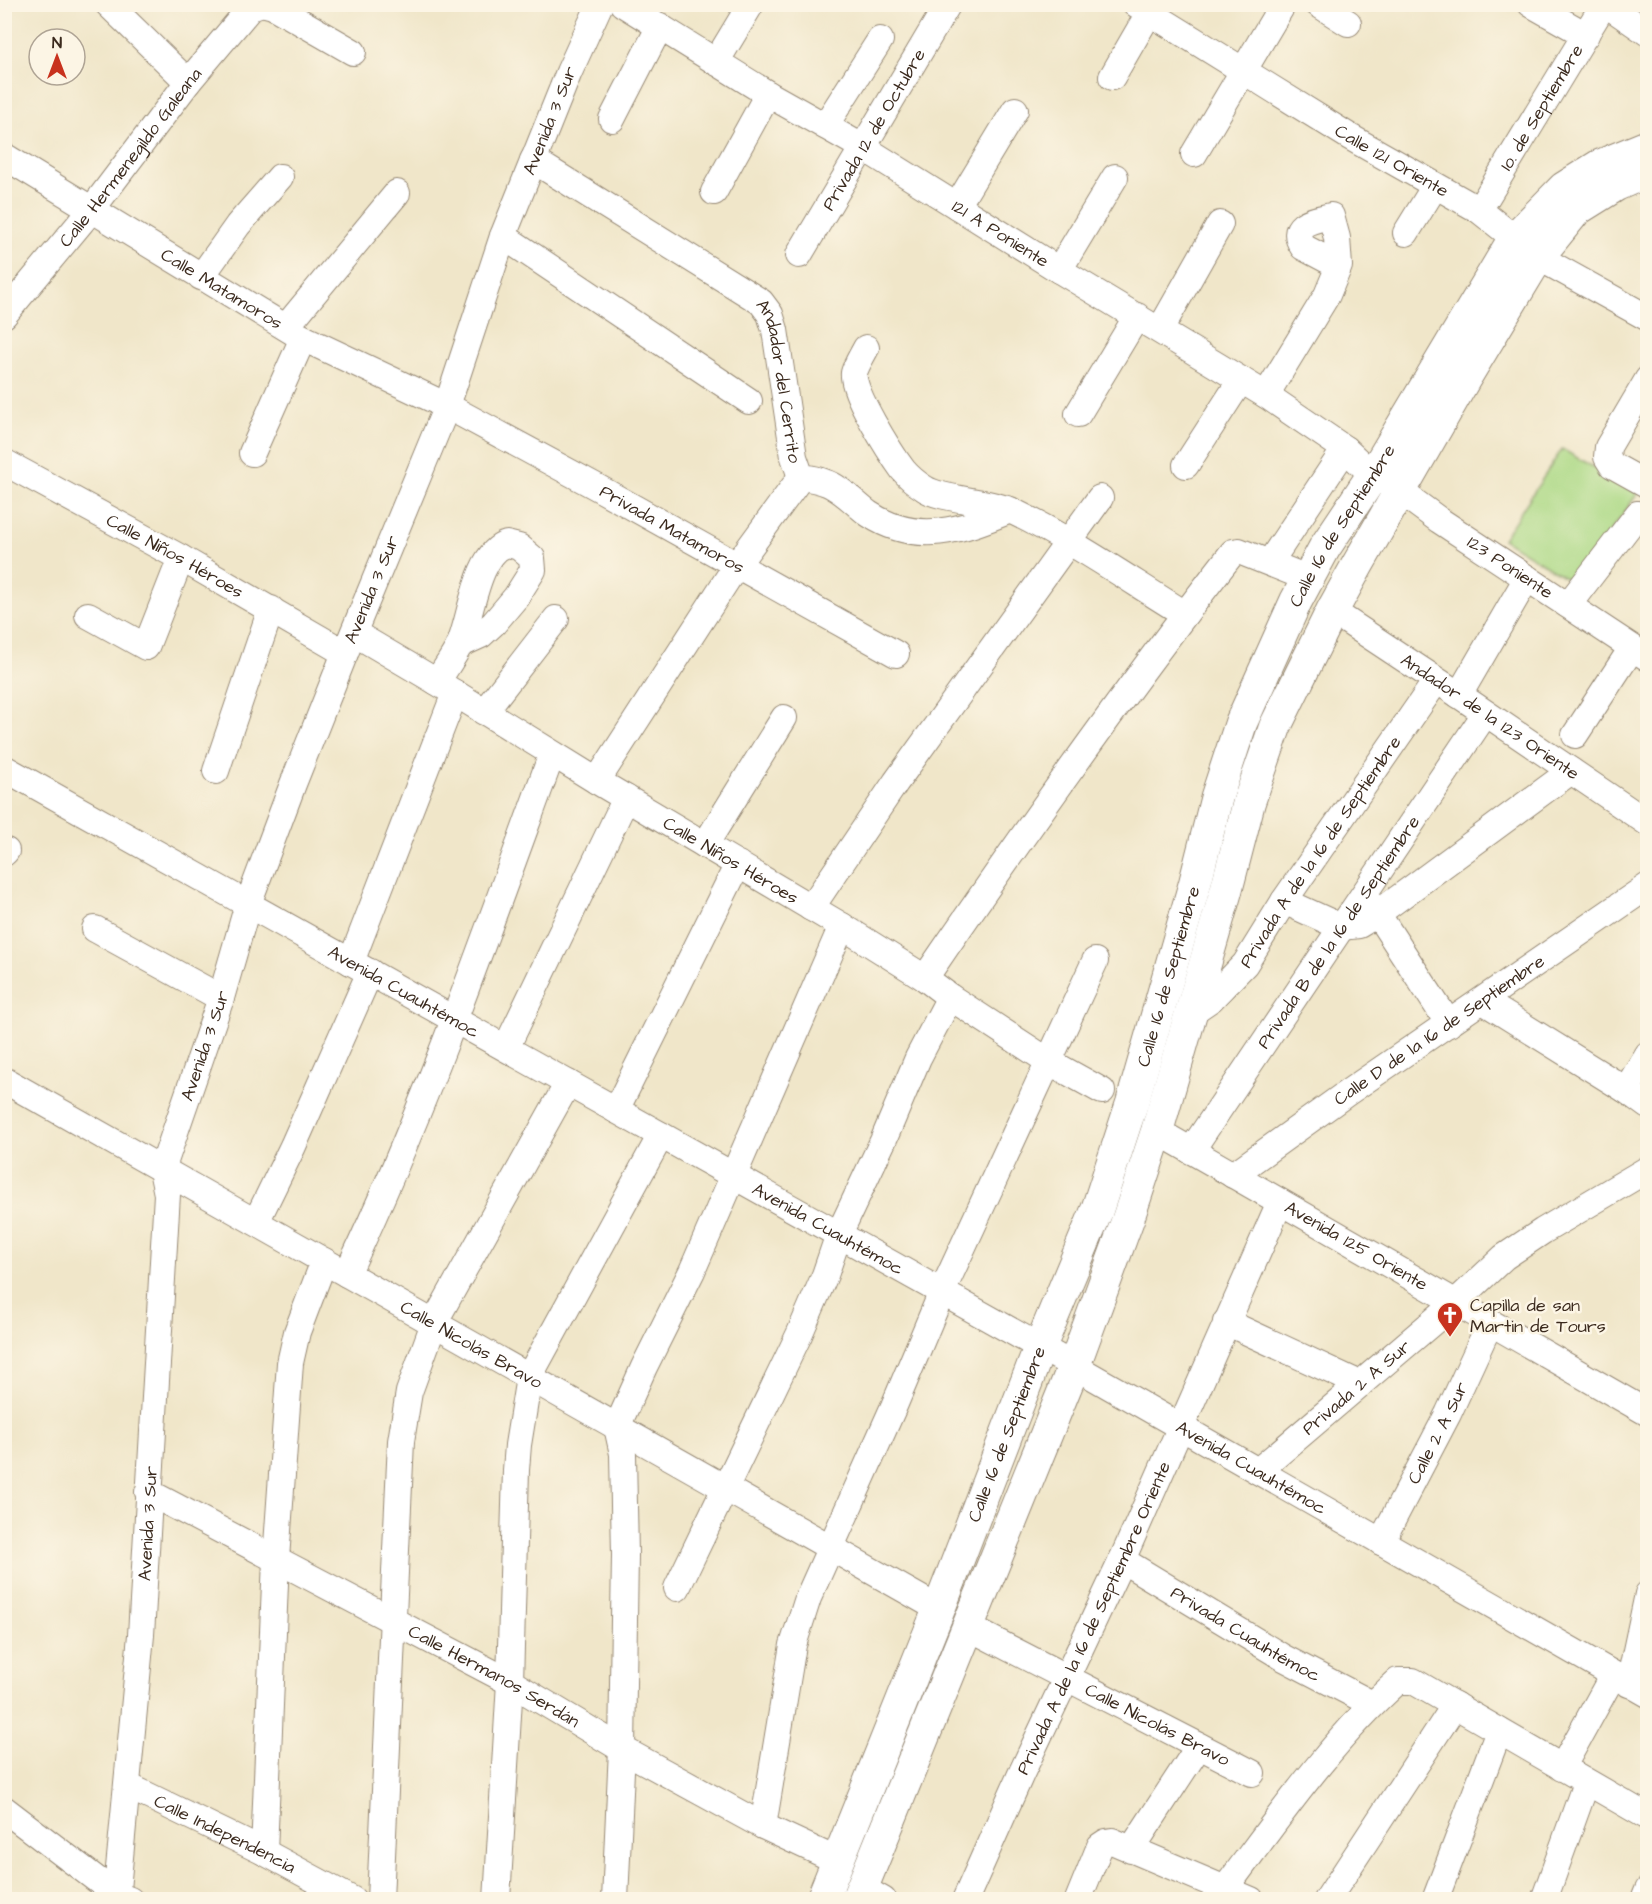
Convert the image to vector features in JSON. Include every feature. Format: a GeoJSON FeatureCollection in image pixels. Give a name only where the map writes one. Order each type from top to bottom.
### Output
{"type":"FeatureCollection","features":[{"type":"Feature","properties":{"kind":"main road","name":"Calle 16 de Septiembre"},"geometry":{"type":"LineString","coordinates":[[822,1899],[939,1609],[1040,1347],[1097,1210],[1132,1103],[1195,883],[1216,796],[1241,723],[1273,649],[1307,579],[1373,475],[1564,188],[1599,166],[1647,146]]}},
{"type":"Feature","properties":{"kind":"main road","name":"Calle 16 de Septiembre"},"geometry":{"type":"LineString","coordinates":[[867,1896],[968,1627],[1074,1366],[1128,1219],[1192,1012],[1249,802],[1275,727],[1332,611],[1465,378],[1526,248],[1576,210],[1616,185],[1647,171]]}},
{"type":"Feature","properties":{"kind":"street"},"geometry":{"type":"LineString","coordinates":[[108,4],[188,82]]}},
{"type":"Feature","properties":{"kind":"street","name":"Calle Hermenegildo Galeana"},"geometry":{"type":"LineString","coordinates":[[4,315],[92,209],[188,82],[251,7],[259,4]]}},
{"type":"Feature","properties":{"kind":"street"},"geometry":{"type":"LineString","coordinates":[[265,4],[273,6],[353,52]]}},
{"type":"Feature","properties":{"kind":"street","name":"Avenida 3 Sur"},"geometry":{"type":"LineString","coordinates":[[121,1898],[141,1635],[167,1194],[162,1170],[221,998],[249,904],[350,643],[447,406],[503,236],[569,72],[600,4]]}},
{"type":"Feature","properties":{"kind":"street","name":"121 A Poniente"},"geometry":{"type":"LineString","coordinates":[[623,4],[768,94],[864,148],[1059,270],[1266,395],[1345,450],[1373,475]]}},
{"type":"Feature","properties":{"kind":"street"},"geometry":{"type":"LineString","coordinates":[[716,62],[751,4]]}},
{"type":"Feature","properties":{"kind":"street","name":"Privada 12 de Octubre"},"geometry":{"type":"LineString","coordinates":[[799,255],[948,4]]}},
{"type":"Feature","properties":{"kind":"street"},"geometry":{"type":"LineString","coordinates":[[1194,154],[1283,4]]}},
{"type":"Feature","properties":{"kind":"street"},"geometry":{"type":"LineString","coordinates":[[1318,4],[1348,23]]}},
{"type":"Feature","properties":{"kind":"street"},"geometry":{"type":"LineString","coordinates":[[1532,4],[1586,35]]}},
{"type":"Feature","properties":{"kind":"street"},"geometry":{"type":"LineString","coordinates":[[1605,4],[1647,33]]}},
{"type":"Feature","properties":{"kind":"street","name":"1o. de Septiembre"},"geometry":{"type":"LineString","coordinates":[[1479,210],[1605,4]]}},
{"type":"Feature","properties":{"kind":"street"},"geometry":{"type":"LineString","coordinates":[[1112,77],[1142,9]]}},
{"type":"Feature","properties":{"kind":"street","name":"Calle 121 Oriente"},"geometry":{"type":"LineString","coordinates":[[1142,9],[1350,136],[1479,210],[1526,248],[1647,318]]}},
{"type":"Feature","properties":{"kind":"street"},"geometry":{"type":"LineString","coordinates":[[612,119],[660,26]]}},
{"type":"Feature","properties":{"kind":"street"},"geometry":{"type":"LineString","coordinates":[[825,126],[880,40]]}},
{"type":"Feature","properties":{"kind":"street"},"geometry":{"type":"LineString","coordinates":[[714,192],[768,94]]}},
{"type":"Feature","properties":{"kind":"street"},"geometry":{"type":"LineString","coordinates":[[957,206],[1016,110]]}},
{"type":"Feature","properties":{"kind":"street","name":"Calle Matamoros"},"geometry":{"type":"LineString","coordinates":[[4,156],[295,332],[447,406]]}},
{"type":"Feature","properties":{"kind":"street","name":"Andador del Cerrito"},"geometry":{"type":"LineString","coordinates":[[533,160],[761,302],[770,314],[775,330],[794,457],[801,477],[825,482],[890,526],[913,532],[941,531],[979,523],[1010,510]]}},
{"type":"Feature","properties":{"kind":"street"},"geometry":{"type":"LineString","coordinates":[[201,277],[238,225],[280,177]]}},
{"type":"Feature","properties":{"kind":"street"},"geometry":{"type":"LineString","coordinates":[[1059,270],[1114,177]]}},
{"type":"Feature","properties":{"kind":"street"},"geometry":{"type":"LineString","coordinates":[[1406,234],[1435,186]]}},
{"type":"Feature","properties":{"kind":"street"},"geometry":{"type":"LineString","coordinates":[[252,453],[295,332],[397,193]]}},
{"type":"Feature","properties":{"kind":"street"},"geometry":{"type":"LineString","coordinates":[[1161,330],[1220,224]]}},
{"type":"Feature","properties":{"kind":"street"},"geometry":{"type":"LineString","coordinates":[[503,236],[749,401]]}},
{"type":"Feature","properties":{"kind":"street"},"geometry":{"type":"LineString","coordinates":[[1266,395],[1323,303],[1339,266]]}},
{"type":"Feature","properties":{"kind":"street"},"geometry":{"type":"LineString","coordinates":[[1078,414],[1137,316]]}},
{"type":"Feature","properties":{"kind":"street"},"geometry":{"type":"LineString","coordinates":[[866,348],[853,375],[857,391],[864,407],[904,470],[927,491],[988,503],[1010,510],[1068,541],[1185,614]]}},
{"type":"Feature","properties":{"kind":"street"},"geometry":{"type":"LineString","coordinates":[[1647,379],[1608,447],[1607,457],[1612,465],[1647,485]]}},
{"type":"Feature","properties":{"kind":"street"},"geometry":{"type":"LineString","coordinates":[[1186,465],[1241,380]]}},
{"type":"Feature","properties":{"kind":"street","name":"Privada Matamoros"},"geometry":{"type":"LineString","coordinates":[[447,406],[896,654]]}},
{"type":"Feature","properties":{"kind":"street"},"geometry":{"type":"LineString","coordinates":[[1270,562],[1345,450]]}},
{"type":"Feature","properties":{"kind":"street","name":"Calle Niños Héroes"},"geometry":{"type":"LineString","coordinates":[[4,462],[271,609],[446,687],[552,754],[842,926],[925,978],[1048,1061],[1102,1091]]}},
{"type":"Feature","properties":{"kind":"street","name":"123 Poniente"},"geometry":{"type":"LineString","coordinates":[[1373,475],[1640,653]]}},
{"type":"Feature","properties":{"kind":"street"},"geometry":{"type":"LineString","coordinates":[[597,781],[736,566],[801,477]]}},
{"type":"Feature","properties":{"kind":"street"},"geometry":{"type":"LineString","coordinates":[[811,908],[896,782],[1100,498]]}},
{"type":"Feature","properties":{"kind":"street"},"geometry":{"type":"LineString","coordinates":[[1568,605],[1638,514]]}},
{"type":"Feature","properties":{"kind":"street"},"geometry":{"type":"LineString","coordinates":[[925,978],[991,882],[1185,614],[1233,552],[1239,551],[1270,562],[1307,579]]}},
{"type":"Feature","properties":{"kind":"street"},"geometry":{"type":"LineString","coordinates":[[88,615],[146,647],[181,558]]}},
{"type":"Feature","properties":{"kind":"street"},"geometry":{"type":"LineString","coordinates":[[1459,695],[1527,579]]}},
{"type":"Feature","properties":{"kind":"street"},"geometry":{"type":"LineString","coordinates":[[216,771],[271,609]]}},
{"type":"Feature","properties":{"kind":"street","name":"Andador de la 123 Oriente"},"geometry":{"type":"LineString","coordinates":[[1332,611],[1647,822]]}},
{"type":"Feature","properties":{"kind":"street"},"geometry":{"type":"LineString","coordinates":[[484,712],[556,619]]}},
{"type":"Feature","properties":{"kind":"street"},"geometry":{"type":"LineString","coordinates":[[256,1222],[298,1135],[361,967],[459,645]]}},
{"type":"Feature","properties":{"kind":"street"},"geometry":{"type":"LineString","coordinates":[[1575,735],[1640,653]]}},
{"type":"Feature","properties":{"kind":"street","name":"Privada A de la 16 de Septiembre"},"geometry":{"type":"LineString","coordinates":[[1192,1012],[1210,999],[1245,964],[1284,902],[1436,681]]}},
{"type":"Feature","properties":{"kind":"street","name":"Privada B de la 16 de Septiembre"},"geometry":{"type":"LineString","coordinates":[[1191,1151],[1341,927],[1371,904],[1485,714]]}},
{"type":"Feature","properties":{"kind":"street"},"geometry":{"type":"LineString","coordinates":[[705,845],[784,718]]}},
{"type":"Feature","properties":{"kind":"street"},"geometry":{"type":"LineString","coordinates":[[347,1274],[388,1184],[455,1019],[552,754]]}},
{"type":"Feature","properties":{"kind":"street","name":"Avenida Cuauhtémoc"},"geometry":{"type":"LineString","coordinates":[[4,768],[1074,1366],[1630,1684]]}},
{"type":"Feature","properties":{"kind":"street"},"geometry":{"type":"LineString","coordinates":[[1449,1024],[1371,904],[1571,771]]}},
{"type":"Feature","properties":{"kind":"street"},"geometry":{"type":"LineString","coordinates":[[506,1048],[626,798]]}},
{"type":"Feature","properties":{"kind":"street"},"geometry":{"type":"LineString","coordinates":[[616,1110],[738,864]]}},
{"type":"Feature","properties":{"kind":"street","name":"Calle D de la 16 de Septiembre"},"geometry":{"type":"LineString","coordinates":[[1233,1175],[1347,1093],[1647,886]]}},
{"type":"Feature","properties":{"kind":"street"},"geometry":{"type":"LineString","coordinates":[[1284,902],[1341,927]]}},
{"type":"Feature","properties":{"kind":"street"},"geometry":{"type":"LineString","coordinates":[[615,1899],[622,1749],[625,1555],[623,1454],[617,1427],[692,1270],[842,926]]}},
{"type":"Feature","properties":{"kind":"street"},"geometry":{"type":"LineString","coordinates":[[95,929],[221,998]]}},
{"type":"Feature","properties":{"kind":"street"},"geometry":{"type":"LineString","coordinates":[[763,1826],[793,1645],[808,1598],[942,1292],[1095,961]]}},
{"type":"Feature","properties":{"kind":"street"},"geometry":{"type":"LineString","coordinates":[[677,1588],[799,1335],[825,1275],[839,1234],[883,1141],[918,1058],[950,997]]}},
{"type":"Feature","properties":{"kind":"street"},"geometry":{"type":"LineString","coordinates":[[1483,1001],[1626,1090],[1647,1106]]}},
{"type":"Feature","properties":{"kind":"street"},"geometry":{"type":"LineString","coordinates":[[1626,1090],[1647,1054]]}},
{"type":"Feature","properties":{"kind":"street","name":"Calle Nicolás Bravo"},"geometry":{"type":"LineString","coordinates":[[4,1080],[939,1609]]}},
{"type":"Feature","properties":{"kind":"street"},"geometry":{"type":"LineString","coordinates":[[380,1899],[403,1418],[409,1392],[434,1323],[568,1083]]}},
{"type":"Feature","properties":{"kind":"street","name":"Avenida 125 Oriente"},"geometry":{"type":"LineString","coordinates":[[1157,1131],[1647,1413]]}},
{"type":"Feature","properties":{"kind":"street"},"geometry":{"type":"LineString","coordinates":[[497,1899],[510,1682],[516,1470],[529,1377],[661,1135]]}},
{"type":"Feature","properties":{"kind":"street"},"geometry":{"type":"LineString","coordinates":[[1455,1303],[1504,1257],[1647,1169]]}},
{"type":"Feature","properties":{"kind":"street","name":"Privada A de la 16 de Septiembre Oriente"},"geometry":{"type":"LineString","coordinates":[[965,1899],[1016,1784],[1122,1560],[1280,1202]]}},
{"type":"Feature","properties":{"kind":"street"},"geometry":{"type":"LineString","coordinates":[[264,1851],[276,1559],[290,1364],[297,1332],[324,1261]]}},
{"type":"Feature","properties":{"kind":"street","name":"Privada 2 A Sur"},"geometry":{"type":"LineString","coordinates":[[1258,1471],[1455,1303]]}},
{"type":"Feature","properties":{"kind":"street"},"geometry":{"type":"LineString","coordinates":[[1226,1322],[1360,1384]]}},
{"type":"Feature","properties":{"kind":"street","name":"Calle 2 A Sur"},"geometry":{"type":"LineString","coordinates":[[1381,1542],[1448,1414],[1490,1323]]}},
{"type":"Feature","properties":{"kind":"street","name":"Calle Hermanos Serdán"},"geometry":{"type":"LineString","coordinates":[[148,1492],[510,1682],[622,1749],[763,1826],[838,1861]]}},
{"type":"Feature","properties":{"kind":"street","name":"Privada Cuauhtémoc"},"geometry":{"type":"LineString","coordinates":[[1122,1560],[1284,1658],[1372,1704]]}},
{"type":"Feature","properties":{"kind":"street"},"geometry":{"type":"LineString","coordinates":[[1562,1768],[1630,1684],[1647,1594]]}},
{"type":"Feature","properties":{"kind":"street","name":"Calle Nicolás Bravo"},"geometry":{"type":"LineString","coordinates":[[968,1627],[1252,1773]]}},
{"type":"Feature","properties":{"kind":"street"},"geometry":{"type":"LineString","coordinates":[[1225,1889],[1296,1795],[1372,1704],[1398,1681],[1413,1681],[1647,1817]]}},
{"type":"Feature","properties":{"kind":"street"},"geometry":{"type":"LineString","coordinates":[[1327,1899],[1455,1705]]}},
{"type":"Feature","properties":{"kind":"street"},"geometry":{"type":"LineString","coordinates":[[1435,1899],[1499,1731]]}},
{"type":"Feature","properties":{"kind":"street"},"geometry":{"type":"LineString","coordinates":[[1131,1850],[1199,1746]]}},
{"type":"Feature","properties":{"kind":"street"},"geometry":{"type":"LineString","coordinates":[[1544,1899],[1586,1783]]}},
{"type":"Feature","properties":{"kind":"street","name":"Calle Independencia"},"geometry":{"type":"LineString","coordinates":[[128,1786],[264,1851],[353,1899]]}},
{"type":"Feature","properties":{"kind":"street"},"geometry":{"type":"LineString","coordinates":[[4,1809],[121,1898]]}},
{"type":"Feature","properties":{"kind":"street"},"geometry":{"type":"LineString","coordinates":[[1078,1899],[1100,1846],[1112,1841],[1251,1899]]}},
{"type":"Feature","properties":{"kind":"street"},"geometry":{"type":"LineString","coordinates":[[1644,1899],[1647,1890]]}},
{"type":"Feature","properties":{"kind":"green space"},"geometry":{"type":"Polygon","coordinates":[[[1562,449],[1638,493],[1574,583],[1503,539],[1562,449]]]}},
{"type":"Feature","properties":{"kind":"place","name":"Capilla de san Martin de Tours"},"geometry":{"type":"Point","coordinates":[1450,1338]}}]}
